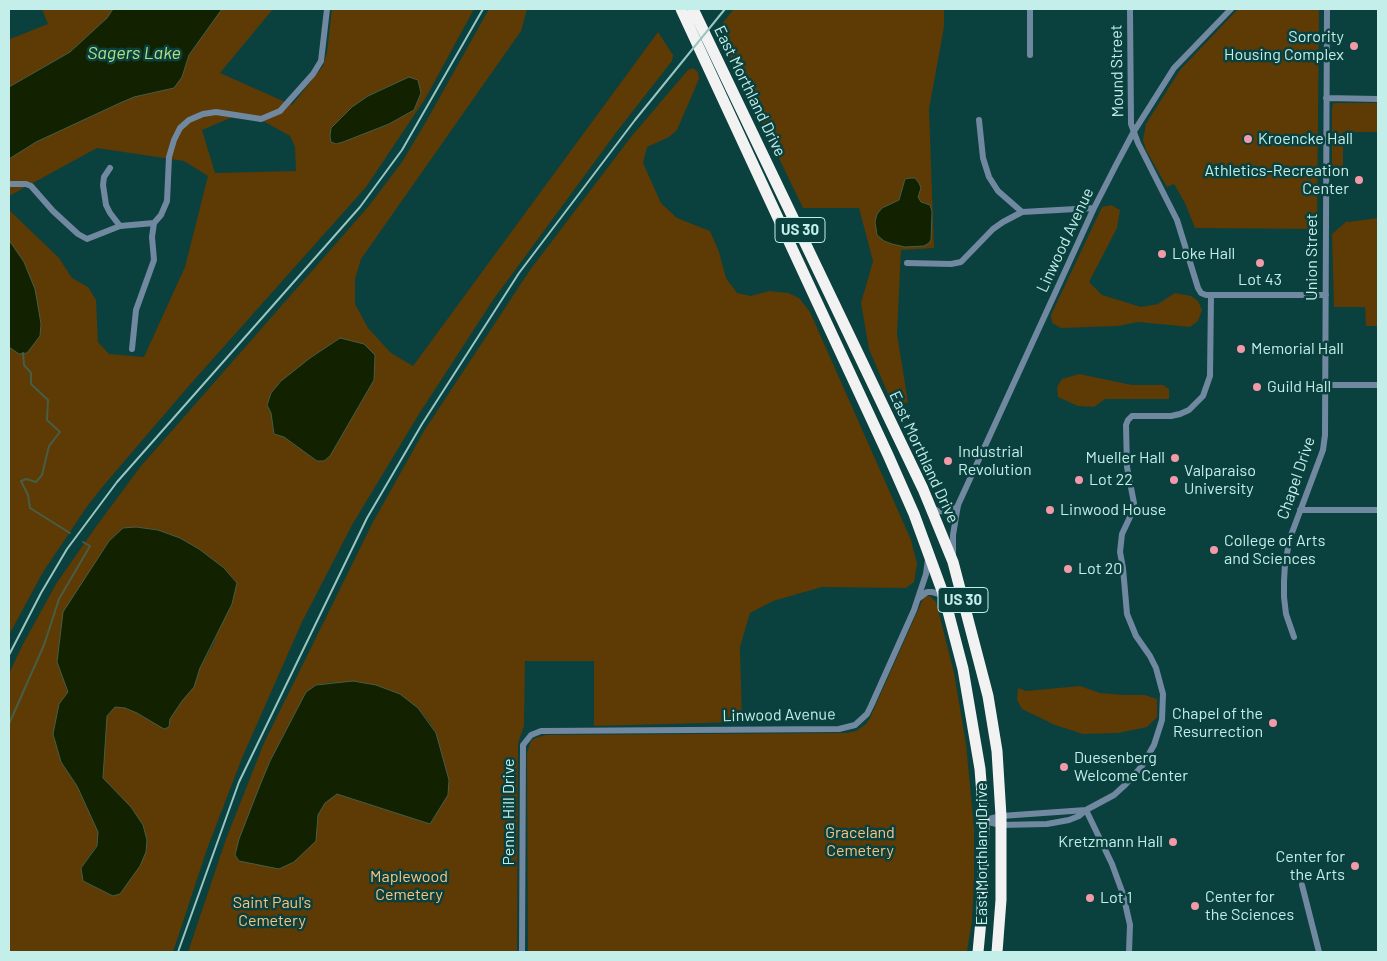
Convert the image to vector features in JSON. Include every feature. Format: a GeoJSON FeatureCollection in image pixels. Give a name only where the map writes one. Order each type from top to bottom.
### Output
{"type":"FeatureCollection","features":[{"type":"Feature","properties":{"kind":"highway","name":"East Morthland Drive"},"geometry":{"type":"LineString","coordinates":[[681,9],[888,455],[928,551],[944,596],[963,669],[974,728],[984,821],[982,910],[978,952]]}},
{"type":"Feature","properties":{"kind":"highway","name":"East Morthland Drive"},"geometry":{"type":"LineString","coordinates":[[693,9],[931,506],[953,562],[988,696],[997,752],[1001,821],[1001,900],[997,952]]}},
{"type":"Feature","properties":{"kind":"street"},"geometry":{"type":"LineString","coordinates":[[132,349],[136,310],[154,260],[152,237],[154,223],[161,215],[167,201],[168,157],[180,128],[189,120],[204,114],[216,112],[261,119],[280,111],[313,74],[321,61],[327,9]]}},
{"type":"Feature","properties":{"kind":"street"},"geometry":{"type":"LineString","coordinates":[[1030,9],[1030,55]]}},
{"type":"Feature","properties":{"kind":"street","name":"Mound Street"},"geometry":{"type":"LineString","coordinates":[[1130,9],[1130,113],[1133,133]]}},
{"type":"Feature","properties":{"kind":"street","name":"Linwood Avenue"},"geometry":{"type":"LineString","coordinates":[[953,562],[953,535],[958,505],[1094,208],[1133,133],[1174,68],[1231,9]]}},
{"type":"Feature","properties":{"kind":"street","name":"Union Street"},"geometry":{"type":"LineString","coordinates":[[1326,385],[1327,9]]}},
{"type":"Feature","properties":{"kind":"street"},"geometry":{"type":"LineString","coordinates":[[1326,98],[1378,99]]}},
{"type":"Feature","properties":{"kind":"street"},"geometry":{"type":"LineString","coordinates":[[979,120],[983,158],[989,177],[998,191],[1022,212]]}},
{"type":"Feature","properties":{"kind":"street"},"geometry":{"type":"LineString","coordinates":[[1133,133],[1177,220],[1201,293],[1211,296],[1326,295]]}},
{"type":"Feature","properties":{"kind":"street"},"geometry":{"type":"LineString","coordinates":[[110,168],[104,177],[103,185],[106,205],[120,226]]}},
{"type":"Feature","properties":{"kind":"street"},"geometry":{"type":"LineString","coordinates":[[9,184],[26,184],[31,186],[53,211],[78,234],[87,239],[120,226],[154,223]]}},
{"type":"Feature","properties":{"kind":"street"},"geometry":{"type":"LineString","coordinates":[[906,263],[951,264],[961,262],[993,229],[1022,212],[1094,208]]}},
{"type":"Feature","properties":{"kind":"street"},"geometry":{"type":"LineString","coordinates":[[984,821],[1056,822],[1080,816],[1086,810],[1114,795],[1133,778],[1149,755],[1161,726],[1163,707],[1160,681],[1150,656],[1131,625],[1125,602],[1120,543],[1134,503],[1127,467],[1126,425],[1132,416],[1171,416],[1180,414],[1189,410],[1204,396],[1210,376],[1211,296]]}},
{"type":"Feature","properties":{"kind":"street"},"geometry":{"type":"LineString","coordinates":[[1326,385],[1378,385]]}},
{"type":"Feature","properties":{"kind":"street","name":"Chapel Drive"},"geometry":{"type":"LineString","coordinates":[[1294,637],[1286,614],[1284,581],[1290,538],[1325,442],[1326,385]]}},
{"type":"Feature","properties":{"kind":"street"},"geometry":{"type":"LineString","coordinates":[[931,506],[938,511],[949,512],[956,509],[958,505]]}},
{"type":"Feature","properties":{"kind":"street"},"geometry":{"type":"LineString","coordinates":[[1300,510],[1378,510]]}},
{"type":"Feature","properties":{"kind":"street","name":"Linwood Avenue"},"geometry":{"type":"LineString","coordinates":[[650,731],[839,729],[855,725],[867,714],[919,598],[927,567],[928,551]]}},
{"type":"Feature","properties":{"kind":"street"},"geometry":{"type":"LineString","coordinates":[[919,598],[927,592],[944,596]]}},
{"type":"Feature","properties":{"kind":"street","name":"Penna Hill Drive"},"geometry":{"type":"LineString","coordinates":[[522,952],[523,746],[531,735],[541,731],[650,731]]}},
{"type":"Feature","properties":{"kind":"street"},"geometry":{"type":"LineString","coordinates":[[1086,810],[1112,864],[1123,894],[1130,925],[1129,952]]}},
{"type":"Feature","properties":{"kind":"street"},"geometry":{"type":"LineString","coordinates":[[1302,885],[1319,952]]}},
{"type":"Feature","properties":{"kind":"green space"},"geometry":{"type":"Polygon","coordinates":[[[42,9],[113,9],[107,18],[70,52],[9,87],[9,37],[10,39],[48,24],[42,9]]]}},
{"type":"Feature","properties":{"kind":"green space"},"geometry":{"type":"Polygon","coordinates":[[[222,9],[273,9],[220,73],[292,105],[323,66],[327,53],[332,9],[474,9],[425,99],[366,187],[187,388],[88,505],[43,572],[9,635],[9,347],[19,354],[41,324],[35,289],[24,262],[9,240],[9,210],[59,258],[72,278],[88,287],[96,300],[98,342],[109,354],[144,357],[185,267],[208,176],[184,161],[97,148],[9,196],[9,159],[36,142],[120,103],[134,97],[174,88],[182,77],[189,55],[222,9]],[[409,77],[368,96],[339,119],[343,142],[389,124],[414,110],[421,93],[409,77]],[[233,117],[202,130],[215,173],[296,171],[295,147],[290,136],[265,122],[233,117]]]}},
{"type":"Feature","properties":{"kind":"green space"},"geometry":{"type":"Polygon","coordinates":[[[489,9],[527,9],[521,31],[361,259],[355,279],[355,304],[368,328],[391,353],[413,366],[658,32],[673,55],[672,61],[618,130],[493,300],[419,414],[352,525],[302,622],[242,758],[207,849],[173,952],[9,952],[9,674],[22,646],[56,584],[141,466],[368,207],[402,162],[489,9]],[[340,338],[310,358],[271,413],[274,434],[284,437],[317,461],[324,461],[330,456],[374,380],[375,355],[340,338]],[[136,527],[57,662],[68,692],[59,704],[53,734],[61,762],[77,786],[98,832],[97,845],[81,868],[83,881],[113,896],[143,825],[131,807],[102,778],[107,716],[115,707],[125,708],[164,729],[169,727],[170,719],[194,687],[200,668],[213,645],[237,583],[224,568],[199,549],[180,538],[158,530],[136,527]]]}},
{"type":"Feature","properties":{"kind":"green space"},"geometry":{"type":"Polygon","coordinates":[[[734,9],[944,9],[944,27],[929,109],[934,248],[901,250],[897,334],[908,402],[894,408],[869,349],[861,303],[873,261],[859,208],[803,208],[717,30],[734,9]],[[905,179],[899,200],[882,208],[884,241],[905,247],[924,246],[931,240],[932,218],[926,203],[921,202],[905,179]]]}},
{"type":"Feature","properties":{"kind":"green space"},"geometry":{"type":"Polygon","coordinates":[[[1238,9],[1319,9],[1317,229],[1195,228],[1185,203],[1174,184],[1167,187],[1146,150],[1143,140],[1146,124],[1180,70],[1238,9]]]}},
{"type":"Feature","properties":{"kind":"green space"},"geometry":{"type":"Polygon","coordinates":[[[693,68],[698,72],[699,79],[677,130],[669,137],[647,147],[643,163],[661,203],[677,218],[710,231],[719,252],[726,278],[737,293],[751,296],[769,291],[788,293],[799,298],[810,312],[911,540],[917,564],[914,582],[906,588],[822,587],[773,601],[750,613],[740,647],[742,722],[594,726],[594,661],[525,661],[524,726],[518,743],[517,952],[188,952],[226,839],[264,743],[373,522],[424,431],[530,270],[631,137],[688,70],[693,68]],[[332,682],[316,685],[306,692],[270,761],[248,817],[318,815],[325,803],[337,794],[430,824],[449,780],[436,733],[418,708],[332,682]]]}},
{"type":"Feature","properties":{"kind":"green space"},"geometry":{"type":"Polygon","coordinates":[[[1335,103],[1378,103],[1378,132],[1343,132],[1343,166],[1339,166],[1339,168],[1332,168],[1332,109],[1335,103]]]}},
{"type":"Feature","properties":{"kind":"green space"},"geometry":{"type":"Polygon","coordinates":[[[1111,205],[1120,210],[1117,228],[1089,282],[1102,295],[1141,307],[1158,304],[1175,293],[1191,296],[1198,301],[1202,310],[1198,321],[1190,327],[1138,322],[1118,326],[1061,328],[1052,323],[1051,315],[1102,207],[1111,205]]]}},
{"type":"Feature","properties":{"kind":"green space"},"geometry":{"type":"Polygon","coordinates":[[[1378,218],[1378,326],[1366,326],[1365,307],[1334,307],[1332,234],[1347,221],[1378,218]]]}},
{"type":"Feature","properties":{"kind":"green space"},"geometry":{"type":"Polygon","coordinates":[[[1079,374],[1132,385],[1163,385],[1169,389],[1169,399],[1105,399],[1094,407],[1078,406],[1058,397],[1057,387],[1062,379],[1079,374]]]}},
{"type":"Feature","properties":{"kind":"green space","name":"Graceland Cemetery"},"geometry":{"type":"Polygon","coordinates":[[[926,596],[930,596],[936,602],[954,673],[966,744],[974,828],[972,920],[967,952],[528,952],[527,753],[531,741],[546,735],[847,733],[856,731],[866,724],[870,718],[926,596]]]}},
{"type":"Feature","properties":{"kind":"green space"},"geometry":{"type":"Polygon","coordinates":[[[1080,686],[1100,693],[1145,695],[1157,699],[1157,717],[1147,727],[1118,733],[1083,734],[1055,725],[1022,709],[1017,700],[1018,688],[1026,691],[1080,686]]]}},
{"type":"Feature","properties":{"kind":"water","name":"Sagers Lake"},"geometry":{"type":"Polygon","coordinates":[[[113,9],[222,9],[189,55],[182,77],[174,88],[134,97],[120,103],[36,142],[9,159],[9,87],[70,52],[107,18],[113,9]]]}},
{"type":"Feature","properties":{"kind":"water"},"geometry":{"type":"Polygon","coordinates":[[[409,77],[418,80],[421,93],[414,110],[389,124],[343,142],[336,144],[331,142],[331,128],[352,107],[368,96],[409,77]]]}},
{"type":"Feature","properties":{"kind":"water"},"geometry":{"type":"Polygon","coordinates":[[[915,178],[919,183],[921,188],[918,197],[921,202],[930,205],[932,211],[931,240],[924,246],[905,247],[892,244],[884,241],[877,235],[875,222],[877,214],[882,208],[899,200],[905,179],[915,178]]]}},
{"type":"Feature","properties":{"kind":"water"},"geometry":{"type":"Polygon","coordinates":[[[9,240],[24,262],[35,289],[41,324],[40,336],[27,353],[19,354],[9,347],[9,240]]]}},
{"type":"Feature","properties":{"kind":"water"},"geometry":{"type":"Polygon","coordinates":[[[340,338],[364,344],[375,355],[374,380],[330,456],[324,461],[317,461],[284,437],[274,434],[271,413],[267,405],[271,393],[281,381],[310,358],[340,338]]]}},
{"type":"Feature","properties":{"kind":"water"},"geometry":{"type":"Polygon","coordinates":[[[136,527],[158,530],[180,538],[199,549],[224,568],[237,583],[232,604],[200,668],[194,687],[170,719],[169,727],[164,729],[125,708],[115,707],[107,716],[103,778],[131,807],[143,825],[147,840],[146,852],[140,866],[120,894],[113,896],[83,881],[81,868],[97,846],[98,832],[77,786],[61,762],[53,734],[59,704],[68,692],[57,662],[63,612],[109,541],[123,528],[136,527]]]}},
{"type":"Feature","properties":{"kind":"water"},"geometry":{"type":"Polygon","coordinates":[[[353,681],[376,685],[400,694],[418,708],[436,733],[449,780],[448,795],[430,824],[337,794],[325,803],[318,815],[316,841],[294,862],[279,869],[239,861],[235,855],[239,839],[260,785],[270,761],[306,692],[316,685],[353,681]]]}},
{"type":"Feature","properties":{"kind":"waterway"},"geometry":{"type":"LineString","coordinates":[[23,353],[24,365],[31,373],[31,384],[48,400],[47,420],[60,432],[49,446],[42,475],[36,482],[26,479],[21,481],[28,495],[30,508],[70,533]]}},
{"type":"Feature","properties":{"kind":"waterway"},"geometry":{"type":"LineString","coordinates":[[9,724],[44,645],[59,599],[90,546],[83,542]]}},
{"type":"Feature","properties":{"kind":"railway"},"geometry":{"type":"LineString","coordinates":[[9,655],[41,593],[67,549],[117,482],[360,207],[402,150],[483,9]]}},
{"type":"Feature","properties":{"kind":"railway"},"geometry":{"type":"LineString","coordinates":[[178,952],[239,782],[367,518],[422,424],[519,273],[635,120],[725,9]]}},
{"type":"Feature","properties":{"kind":"place","name":"Sorority Housing Complex"},"geometry":{"type":"Point","coordinates":[1354,46]}},
{"type":"Feature","properties":{"kind":"place","name":"Kroencke Hall"},"geometry":{"type":"Point","coordinates":[1248,139]}},
{"type":"Feature","properties":{"kind":"place","name":"Athletics-Recreation Center"},"geometry":{"type":"Point","coordinates":[1359,180]}},
{"type":"Feature","properties":{"kind":"place","name":"Loke Hall"},"geometry":{"type":"Point","coordinates":[1162,254]}},
{"type":"Feature","properties":{"kind":"place","name":"Lot 43"},"geometry":{"type":"Point","coordinates":[1260,263]}},
{"type":"Feature","properties":{"kind":"place","name":"Memorial Hall"},"geometry":{"type":"Point","coordinates":[1241,349]}},
{"type":"Feature","properties":{"kind":"place","name":"Guild Hall"},"geometry":{"type":"Point","coordinates":[1257,387]}},
{"type":"Feature","properties":{"kind":"place","name":"Mueller Hall"},"geometry":{"type":"Point","coordinates":[1175,458]}},
{"type":"Feature","properties":{"kind":"place","name":"Industrial Revolution"},"geometry":{"type":"Point","coordinates":[948,461]}},
{"type":"Feature","properties":{"kind":"place","name":"Lot 22"},"geometry":{"type":"Point","coordinates":[1079,480]}},
{"type":"Feature","properties":{"kind":"place","name":"Valparaiso University"},"geometry":{"type":"Point","coordinates":[1174,480]}},
{"type":"Feature","properties":{"kind":"place","name":"Linwood House"},"geometry":{"type":"Point","coordinates":[1050,510]}},
{"type":"Feature","properties":{"kind":"place","name":"College of Arts and Sciences"},"geometry":{"type":"Point","coordinates":[1214,550]}},
{"type":"Feature","properties":{"kind":"place","name":"Lot 20"},"geometry":{"type":"Point","coordinates":[1068,569]}},
{"type":"Feature","properties":{"kind":"place","name":"Chapel of the Resurrection"},"geometry":{"type":"Point","coordinates":[1273,723]}},
{"type":"Feature","properties":{"kind":"place","name":"Duesenberg Welcome Center"},"geometry":{"type":"Point","coordinates":[1064,767]}},
{"type":"Feature","properties":{"kind":"place","name":"Kretzmann Hall"},"geometry":{"type":"Point","coordinates":[1173,842]}},
{"type":"Feature","properties":{"kind":"place","name":"Center for the Arts"},"geometry":{"type":"Point","coordinates":[1355,866]}},
{"type":"Feature","properties":{"kind":"place","name":"Lot 1"},"geometry":{"type":"Point","coordinates":[1090,898]}},
{"type":"Feature","properties":{"kind":"place","name":"Center for the Sciences"},"geometry":{"type":"Point","coordinates":[1195,906]}},
{"type":"Feature","properties":{"kind":"park label","name":"Maplewood Cemetery"},"geometry":{"type":"Point","coordinates":[409,886]}},
{"type":"Feature","properties":{"kind":"park label","name":"Saint Paul's Cemetery"},"geometry":{"type":"Point","coordinates":[272,912]}}]}
